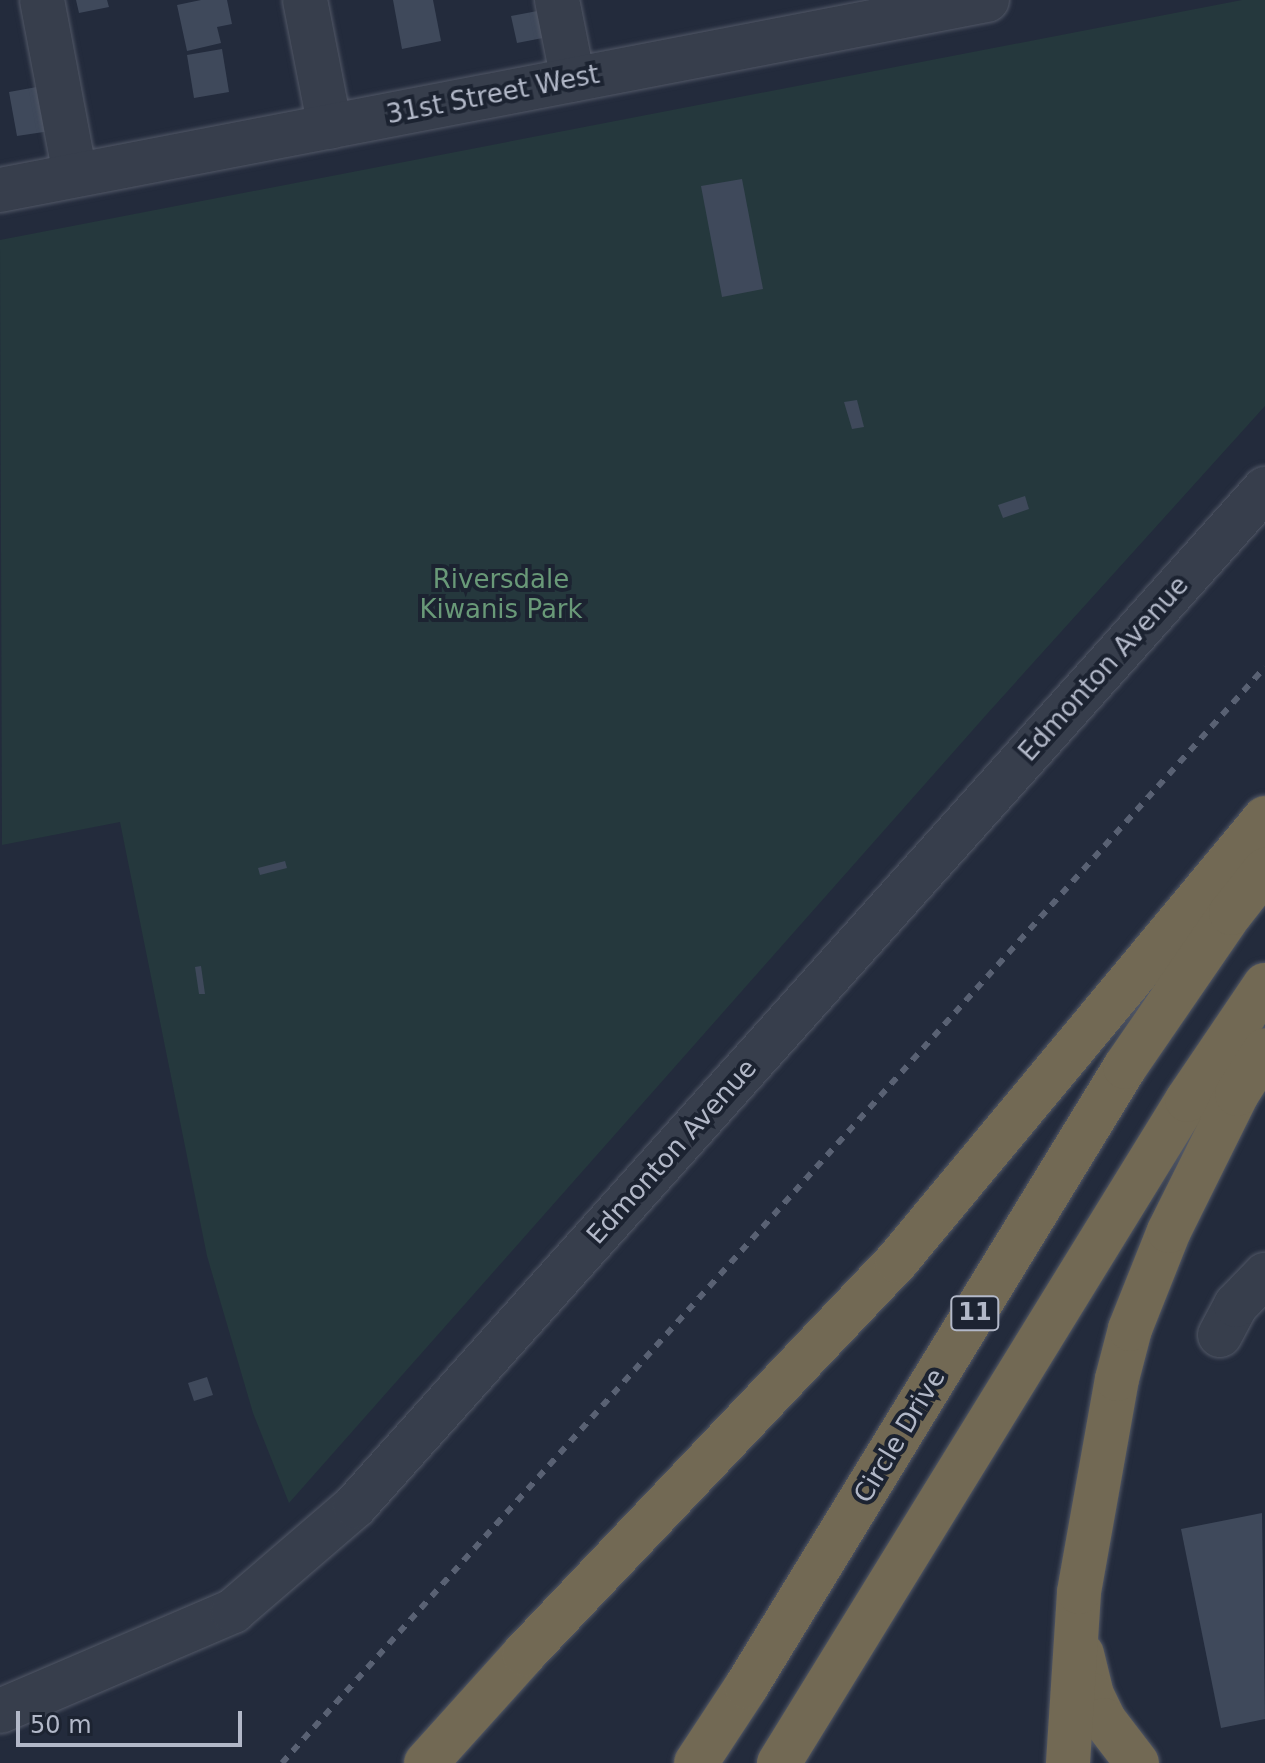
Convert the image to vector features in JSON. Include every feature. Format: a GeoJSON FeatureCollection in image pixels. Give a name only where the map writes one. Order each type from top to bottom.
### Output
{"type":"FeatureCollection","features":[{"type":"Feature","properties":{"kind":"highway"},"geometry":{"type":"LineString","coordinates":[[426,1763],[524,1654],[897,1261],[1265,818]]}},
{"type":"Feature","properties":{"kind":"highway","name":"Circle Drive"},"geometry":{"type":"LineString","coordinates":[[696,1763],[746,1687],[1125,1067],[1231,913],[1265,870]]}},
{"type":"Feature","properties":{"kind":"highway","name":"11"},"geometry":{"type":"LineString","coordinates":[[779,1763],[1187,1100],[1265,985]]}},
{"type":"Feature","properties":{"kind":"highway"},"geometry":{"type":"LineString","coordinates":[[1068,1763],[1079,1592],[1106,1424],[1130,1329],[1192,1180],[1237,1094],[1265,1050]]}},
{"type":"Feature","properties":{"kind":"highway"},"geometry":{"type":"LineString","coordinates":[[1079,1592],[1080,1636],[1092,1695],[1117,1740],[1137,1763]]}},
{"type":"Feature","properties":{"kind":"street"},"geometry":{"type":"LineString","coordinates":[[42,0],[75,174]]}},
{"type":"Feature","properties":{"kind":"street"},"geometry":{"type":"LineString","coordinates":[[305,0],[330,127]]}},
{"type":"Feature","properties":{"kind":"street"},"geometry":{"type":"LineString","coordinates":[[557,0],[573,79]]}},
{"type":"Feature","properties":{"kind":"street","name":"31st Street West"},"geometry":{"type":"LineString","coordinates":[[0,190],[573,79],[823,15],[987,0]]}},
{"type":"Feature","properties":{"kind":"street","name":"Edmonton Avenue"},"geometry":{"type":"LineString","coordinates":[[0,1711],[233,1611],[355,1506],[1265,489]]}},
{"type":"Feature","properties":{"kind":"street"},"geometry":{"type":"LineString","coordinates":[[1220,1335],[1236,1305],[1265,1275]]}},
{"type":"Feature","properties":{"kind":"green space","name":"Riversdale Kiwanis Park"},"geometry":{"type":"Polygon","coordinates":[[[1242,0],[1265,0],[1265,406],[987,714],[289,1503],[253,1413],[207,1256],[120,822],[2,845],[0,240],[1242,0]]]}},
{"type":"Feature","properties":{"kind":"building"},"geometry":{"type":"Polygon","coordinates":[[[76,0],[107,0],[109,7],[79,13],[76,0]]]}},
{"type":"Feature","properties":{"kind":"building"},"geometry":{"type":"Polygon","coordinates":[[[201,0],[227,0],[232,24],[217,27],[221,43],[187,51],[177,5],[201,0]]]}},
{"type":"Feature","properties":{"kind":"building"},"geometry":{"type":"Polygon","coordinates":[[[393,0],[433,0],[441,41],[402,49],[393,0]]]}},
{"type":"Feature","properties":{"kind":"building"},"geometry":{"type":"Polygon","coordinates":[[[548,9],[553,36],[517,43],[511,16],[548,9]]]}},
{"type":"Feature","properties":{"kind":"building"},"geometry":{"type":"Polygon","coordinates":[[[222,49],[229,92],[194,98],[187,55],[222,49]]]}},
{"type":"Feature","properties":{"kind":"building"},"geometry":{"type":"Polygon","coordinates":[[[48,85],[57,130],[17,136],[9,92],[48,85]]]}},
{"type":"Feature","properties":{"kind":"building"},"geometry":{"type":"Polygon","coordinates":[[[742,179],[763,289],[722,297],[701,186],[742,179]]]}},
{"type":"Feature","properties":{"kind":"building"},"geometry":{"type":"Polygon","coordinates":[[[857,400],[864,427],[852,429],[844,402],[857,400]]]}},
{"type":"Feature","properties":{"kind":"building"},"geometry":{"type":"Polygon","coordinates":[[[1025,496],[1029,509],[1003,518],[998,505],[1025,496]]]}},
{"type":"Feature","properties":{"kind":"building"},"geometry":{"type":"Polygon","coordinates":[[[285,861],[287,868],[260,875],[258,868],[285,861]]]}},
{"type":"Feature","properties":{"kind":"building"},"geometry":{"type":"Polygon","coordinates":[[[201,966],[205,994],[199,994],[195,967],[201,966]]]}},
{"type":"Feature","properties":{"kind":"building"},"geometry":{"type":"Polygon","coordinates":[[[207,1377],[213,1395],[194,1401],[188,1383],[207,1377]]]}},
{"type":"Feature","properties":{"kind":"building"},"geometry":{"type":"Polygon","coordinates":[[[1262,1513],[1265,1719],[1221,1728],[1181,1529],[1262,1513]]]}},
{"type":"Feature","properties":{"kind":"railway"},"geometry":{"type":"LineString","coordinates":[[282,1763],[1265,667]]}}]}
